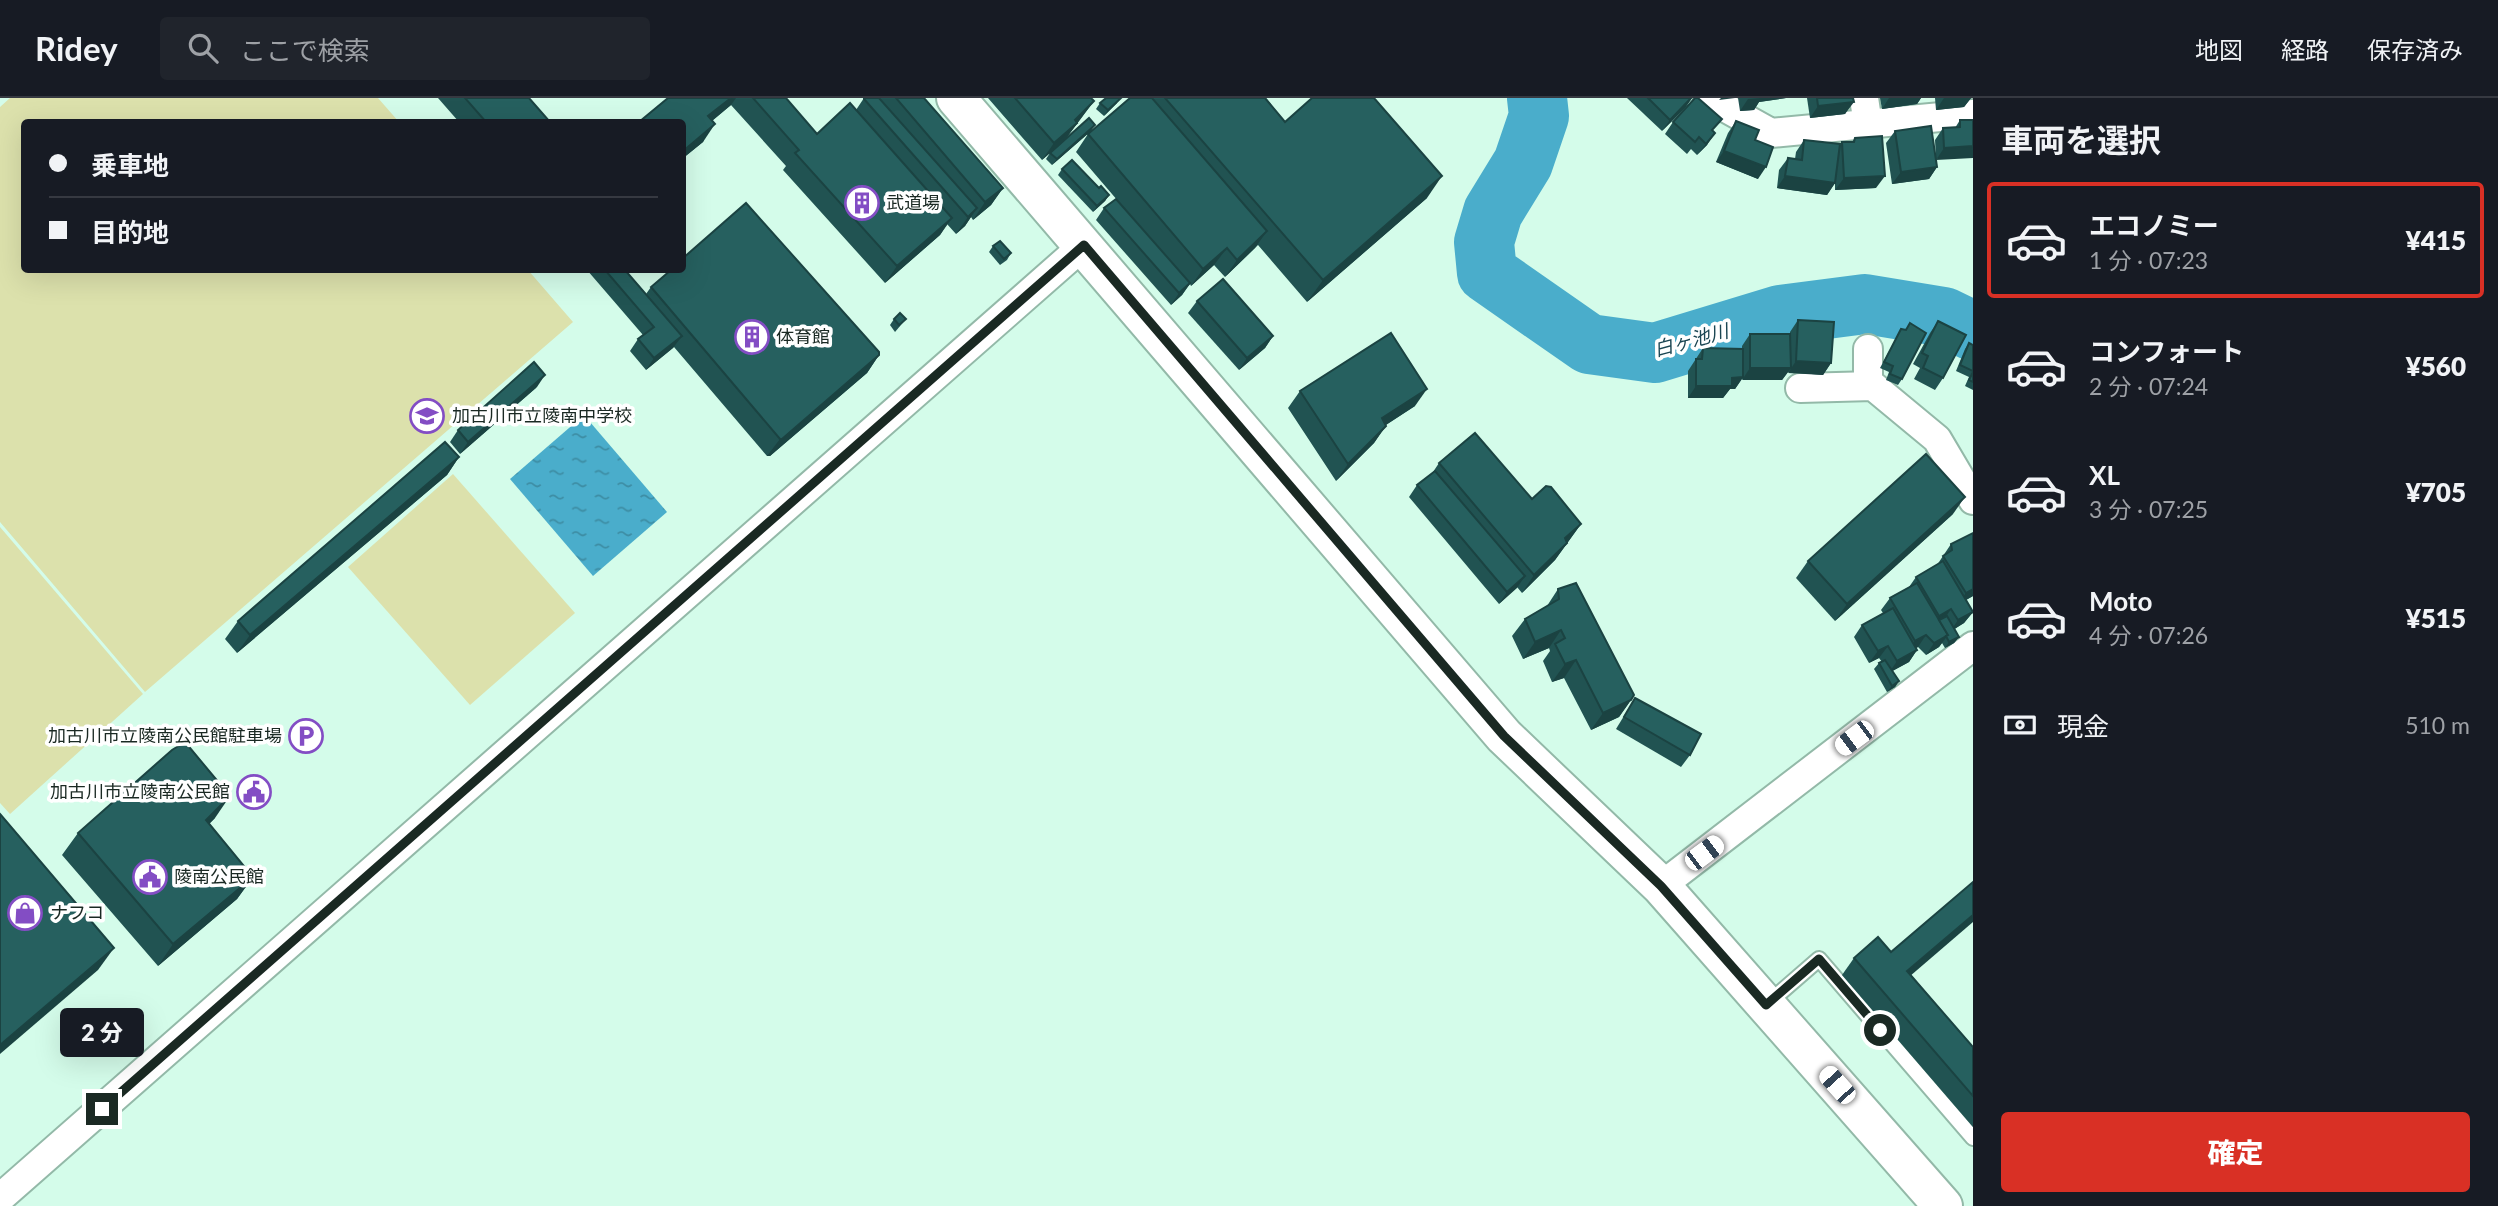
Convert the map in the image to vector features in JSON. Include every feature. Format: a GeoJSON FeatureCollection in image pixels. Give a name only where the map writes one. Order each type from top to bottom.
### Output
{"type":"FeatureCollection","features":[{"type":"Feature","properties":{"kind":"street"},"geometry":{"type":"LineString","coordinates":[[956,98],[1504,736],[1661,886],[1943,1206]]}},
{"type":"Feature","properties":{"kind":"street"},"geometry":{"type":"LineString","coordinates":[[1708,98],[1771,132],[1866,111],[1973,114]]}},
{"type":"Feature","properties":{"kind":"street"},"geometry":{"type":"LineString","coordinates":[[0,1198],[1084,245]]}},
{"type":"Feature","properties":{"kind":"street"},"geometry":{"type":"LineString","coordinates":[[1868,349],[1868,386]]}},
{"type":"Feature","properties":{"kind":"street"},"geometry":{"type":"LineString","coordinates":[[1800,388],[1873,386],[1937,439],[1968,481]]}},
{"type":"Feature","properties":{"kind":"street"},"geometry":{"type":"LineString","coordinates":[[1661,886],[1973,646]]}},
{"type":"Feature","properties":{"kind":"lane"},"geometry":{"type":"LineString","coordinates":[[1766,1005],[1819,959],[1973,1138]]}},
{"type":"Feature","properties":{"kind":"green space"},"geometry":{"type":"Polygon","coordinates":[[[10,98],[378,98],[396,119],[21,119],[21,273],[531,273],[573,322],[145,692],[0,522],[0,107],[10,98]]]}},
{"type":"Feature","properties":{"kind":"green space"},"geometry":{"type":"Polygon","coordinates":[[[453,474],[575,613],[470,705],[348,567],[453,474]]]}},
{"type":"Feature","properties":{"kind":"green space"},"geometry":{"type":"Polygon","coordinates":[[[0,527],[143,694],[10,814],[0,803],[0,527]]]}},
{"type":"Feature","properties":{"kind":"water"},"geometry":{"type":"Polygon","coordinates":[[[584,415],[667,512],[593,576],[510,479],[584,415]]]}},
{"type":"Feature","properties":{"kind":"building"},"geometry":{"type":"Polygon","coordinates":[[[465,98],[529,98],[547,119],[483,119],[465,98]]]}},
{"type":"Feature","properties":{"kind":"building"},"geometry":{"type":"Polygon","coordinates":[[[668,98],[731,98],[708,116],[715,124],[686,149],[686,119],[643,119],[668,98]]]}},
{"type":"Feature","properties":{"kind":"building","name":"武道場"},"geometry":{"type":"Polygon","coordinates":[[[753,98],[786,98],[817,134],[850,103],[952,218],[897,266],[795,153],[799,150],[753,98]]]}},
{"type":"Feature","properties":{"kind":"building"},"geometry":{"type":"Polygon","coordinates":[[[879,98],[977,208],[968,217],[864,99],[879,98]]]}},
{"type":"Feature","properties":{"kind":"building"},"geometry":{"type":"Polygon","coordinates":[[[896,98],[924,98],[1003,188],[985,202],[896,98]]]}},
{"type":"Feature","properties":{"kind":"building"},"geometry":{"type":"Polygon","coordinates":[[[1015,98],[1091,98],[1094,101],[1075,120],[1077,123],[1054,143],[1015,98]]]}},
{"type":"Feature","properties":{"kind":"building"},"geometry":{"type":"Polygon","coordinates":[[[1106,98],[1121,98],[1108,110],[1100,103],[1106,98]]]}},
{"type":"Feature","properties":{"kind":"building"},"geometry":{"type":"Polygon","coordinates":[[[1130,98],[1152,98],[1267,231],[1237,260],[1227,248],[1203,269],[1088,134],[1130,98]]]}},
{"type":"Feature","properties":{"kind":"building"},"geometry":{"type":"Polygon","coordinates":[[[1165,98],[1265,98],[1285,122],[1312,98],[1374,98],[1442,176],[1323,280],[1165,98]]]}},
{"type":"Feature","properties":{"kind":"building"},"geometry":{"type":"Polygon","coordinates":[[[1648,98],[1691,98],[1670,120],[1648,98]]]}},
{"type":"Feature","properties":{"kind":"building"},"geometry":{"type":"Polygon","coordinates":[[[1695,98],[1722,119],[1712,130],[1715,133],[1706,144],[1699,137],[1695,142],[1673,122],[1695,98]]]}},
{"type":"Feature","properties":{"kind":"building"},"geometry":{"type":"Polygon","coordinates":[[[1817,98],[1853,98],[1854,102],[1818,106],[1817,98]]]}},
{"type":"Feature","properties":{"kind":"building"},"geometry":{"type":"Polygon","coordinates":[[[1089,118],[1095,125],[1057,159],[1050,153],[1089,118]]]}},
{"type":"Feature","properties":{"kind":"building"},"geometry":{"type":"Polygon","coordinates":[[[1960,120],[1973,120],[1973,146],[1944,148],[1943,128],[1960,127],[1960,120]]]}},
{"type":"Feature","properties":{"kind":"building"},"geometry":{"type":"Polygon","coordinates":[[[1736,121],[1759,130],[1755,140],[1773,147],[1766,167],[1724,151],[1736,121]]]}},
{"type":"Feature","properties":{"kind":"building"},"geometry":{"type":"Polygon","coordinates":[[[1931,126],[1937,167],[1901,172],[1895,131],[1931,126]]]}},
{"type":"Feature","properties":{"kind":"building"},"geometry":{"type":"Polygon","coordinates":[[[1882,136],[1885,176],[1844,178],[1842,142],[1882,136]]]}},
{"type":"Feature","properties":{"kind":"building"},"geometry":{"type":"Polygon","coordinates":[[[1804,140],[1840,144],[1835,183],[1785,176],[1788,158],[1802,160],[1804,140]]]}},
{"type":"Feature","properties":{"kind":"building"},"geometry":{"type":"Polygon","coordinates":[[[1072,160],[1109,195],[1097,206],[1062,169],[1072,160]]]}},
{"type":"Feature","properties":{"kind":"building"},"geometry":{"type":"Polygon","coordinates":[[[1116,199],[1190,283],[1179,293],[1104,208],[1116,199]]]}},
{"type":"Feature","properties":{"kind":"building","name":"体育館"},"geometry":{"type":"Polygon","coordinates":[[[746,203],[879,355],[780,439],[651,287],[667,273],[686,273],[686,256],[746,203]]]}},
{"type":"Feature","properties":{"kind":"building"},"geometry":{"type":"Polygon","coordinates":[[[1000,241],[1011,253],[1004,259],[993,246],[1000,241]]]}},
{"type":"Feature","properties":{"kind":"building"},"geometry":{"type":"Polygon","coordinates":[[[608,273],[628,273],[682,336],[654,358],[638,339],[654,327],[608,273]]]}},
{"type":"Feature","properties":{"kind":"building"},"geometry":{"type":"Polygon","coordinates":[[[1223,279],[1273,336],[1247,358],[1197,301],[1223,279]]]}},
{"type":"Feature","properties":{"kind":"building"},"geometry":{"type":"Polygon","coordinates":[[[900,313],[906,319],[899,325],[894,319],[900,313]]]}},
{"type":"Feature","properties":{"kind":"building"},"geometry":{"type":"Polygon","coordinates":[[[1798,320],[1834,322],[1831,363],[1796,361],[1798,320]]]}},
{"type":"Feature","properties":{"kind":"building"},"geometry":{"type":"Polygon","coordinates":[[[1938,321],[1966,335],[1943,378],[1923,368],[1928,356],[1922,353],[1938,321]]]}},
{"type":"Feature","properties":{"kind":"building"},"geometry":{"type":"Polygon","coordinates":[[[1910,323],[1926,333],[1902,379],[1890,374],[1893,366],[1884,362],[1901,329],[1906,330],[1910,323]]]}},
{"type":"Feature","properties":{"kind":"building"},"geometry":{"type":"Polygon","coordinates":[[[1391,333],[1427,389],[1382,418],[1386,426],[1348,464],[1300,391],[1391,333]]]}},
{"type":"Feature","properties":{"kind":"building"},"geometry":{"type":"Polygon","coordinates":[[[1750,334],[1790,334],[1791,368],[1750,368],[1750,334]]]}},
{"type":"Feature","properties":{"kind":"building"},"geometry":{"type":"Polygon","coordinates":[[[1969,343],[1973,345],[1973,371],[1960,365],[1969,343]]]}},
{"type":"Feature","properties":{"kind":"building"},"geometry":{"type":"Polygon","coordinates":[[[1703,348],[1743,349],[1743,377],[1732,378],[1732,386],[1696,386],[1696,359],[1702,359],[1703,348]]]}},
{"type":"Feature","properties":{"kind":"building"},"geometry":{"type":"Polygon","coordinates":[[[534,362],[545,375],[468,442],[458,430],[534,362]]]}},
{"type":"Feature","properties":{"kind":"building"},"geometry":{"type":"Polygon","coordinates":[[[1475,433],[1532,499],[1546,486],[1551,487],[1581,524],[1565,538],[1567,543],[1534,575],[1439,463],[1475,433]]]}},
{"type":"Feature","properties":{"kind":"building"},"geometry":{"type":"Polygon","coordinates":[[[445,442],[459,457],[250,635],[238,621],[445,442]]]}},
{"type":"Feature","properties":{"kind":"building"},"geometry":{"type":"Polygon","coordinates":[[[1926,454],[1965,497],[1847,604],[1808,561],[1926,454]]]}},
{"type":"Feature","properties":{"kind":"building"},"geometry":{"type":"Polygon","coordinates":[[[1435,471],[1525,576],[1507,592],[1417,485],[1435,471]]]}},
{"type":"Feature","properties":{"kind":"building"},"geometry":{"type":"Polygon","coordinates":[[[1973,533],[1973,589],[1966,593],[1943,556],[1952,550],[1951,544],[1973,533]]]}},
{"type":"Feature","properties":{"kind":"building"},"geometry":{"type":"Polygon","coordinates":[[[1943,561],[1973,612],[1958,620],[1951,609],[1939,616],[1916,577],[1943,561]]]}},
{"type":"Feature","properties":{"kind":"building"},"geometry":{"type":"Polygon","coordinates":[[[1576,583],[1634,695],[1631,700],[1603,713],[1576,660],[1565,664],[1555,644],[1565,638],[1561,630],[1535,642],[1525,619],[1559,599],[1558,589],[1576,583]]]}},
{"type":"Feature","properties":{"kind":"building"},"geometry":{"type":"Polygon","coordinates":[[[1917,583],[1948,635],[1934,643],[1926,635],[1915,641],[1890,598],[1917,583]]]}},
{"type":"Feature","properties":{"kind":"building"},"geometry":{"type":"Polygon","coordinates":[[[1893,608],[1917,650],[1897,661],[1888,646],[1878,651],[1862,625],[1893,608]]]}},
{"type":"Feature","properties":{"kind":"building"},"geometry":{"type":"Polygon","coordinates":[[[1947,616],[1959,637],[1949,642],[1939,620],[1947,616]]]}},
{"type":"Feature","properties":{"kind":"building"},"geometry":{"type":"Polygon","coordinates":[[[1885,660],[1899,681],[1892,686],[1879,663],[1885,660]]]}},
{"type":"Feature","properties":{"kind":"building"},"geometry":{"type":"Polygon","coordinates":[[[1635,698],[1701,734],[1690,755],[1624,717],[1635,698]]]}},
{"type":"Feature","properties":{"kind":"building","name":"陵南公民館"},"geometry":{"type":"Polygon","coordinates":[[[185,742],[230,796],[206,820],[253,877],[173,944],[78,833],[172,750],[185,742]]]}},
{"type":"Feature","properties":{"kind":"building","name":"ナフコ"},"geometry":{"type":"Polygon","coordinates":[[[0,814],[114,948],[0,1045],[0,814]]]}},
{"type":"Feature","properties":{"kind":"building"},"geometry":{"type":"Polygon","coordinates":[[[1973,882],[1973,915],[1907,971],[1973,1047],[1973,1096],[1854,958],[1878,937],[1891,952],[1973,882]]]}},
{"type":"Feature","properties":{"kind":"waterway","name":"白ヶ池川"},"geometry":{"type":"LineString","coordinates":[[1537,98],[1539,116],[1523,163],[1493,212],[1484,242],[1487,273],[1589,344],[1655,353],[1780,315],[1865,304],[1944,317],[1973,331]]}},
{"type":"Feature","properties":{"kind":"place","name":"武道場"},"geometry":{"type":"Point","coordinates":[862,203]}},
{"type":"Feature","properties":{"kind":"place","name":"体育館"},"geometry":{"type":"Point","coordinates":[752,337]}},
{"type":"Feature","properties":{"kind":"place","name":"加古川市立陵南中学校"},"geometry":{"type":"Point","coordinates":[427,416]}},
{"type":"Feature","properties":{"kind":"place","name":"加古川市立陵南公民館駐車場"},"geometry":{"type":"Point","coordinates":[306,736]}},
{"type":"Feature","properties":{"kind":"place","name":"加古川市立陵南公民館"},"geometry":{"type":"Point","coordinates":[254,792]}},
{"type":"Feature","properties":{"kind":"place","name":"陵南公民館"},"geometry":{"type":"Point","coordinates":[150,877]}},
{"type":"Feature","properties":{"kind":"place","name":"ナフコ"},"geometry":{"type":"Point","coordinates":[25,913]}},
{"type":"Feature","properties":{"kind":"route"},"geometry":{"type":"LineString","coordinates":[[102,1109],[1084,245],[1504,736],[1661,886],[1766,1005],[1819,959],[1880,1030]]}}]}
